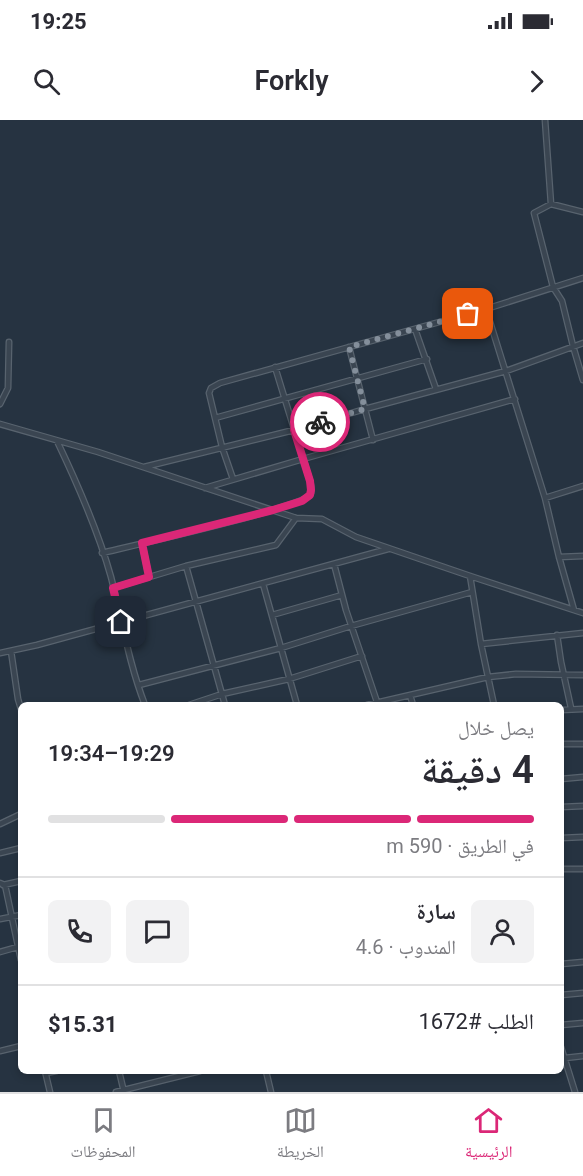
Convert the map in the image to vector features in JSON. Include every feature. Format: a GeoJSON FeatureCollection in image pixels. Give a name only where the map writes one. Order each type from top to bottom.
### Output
{"type":"FeatureCollection","features":[{"type":"Feature","properties":{"kind":"street"},"geometry":{"type":"LineString","coordinates":[[545,120],[551,204]]}},
{"type":"Feature","properties":{"kind":"street"},"geometry":{"type":"LineString","coordinates":[[583,212],[551,204],[534,213],[553,286],[562,301],[583,380]]}},
{"type":"Feature","properties":{"kind":"street"},"geometry":{"type":"LineString","coordinates":[[233,479],[222,447],[209,393],[211,388],[220,383],[486,309],[583,278]]}},
{"type":"Feature","properties":{"kind":"street"},"geometry":{"type":"LineString","coordinates":[[486,309],[544,498],[574,610]]}},
{"type":"Feature","properties":{"kind":"street"},"geometry":{"type":"LineString","coordinates":[[415,329],[436,389]]}},
{"type":"Feature","properties":{"kind":"street"},"geometry":{"type":"LineString","coordinates":[[0,404],[8,388],[9,342]]}},
{"type":"Feature","properties":{"kind":"street"},"geometry":{"type":"LineString","coordinates":[[144,467],[294,430],[506,371],[583,343]]}},
{"type":"Feature","properties":{"kind":"street"},"geometry":{"type":"LineString","coordinates":[[349,347],[373,440]]}},
{"type":"Feature","properties":{"kind":"street"},"geometry":{"type":"LineString","coordinates":[[215,418],[427,359]]}},
{"type":"Feature","properties":{"kind":"street"},"geometry":{"type":"LineString","coordinates":[[102,553],[273,510],[302,501],[310,495],[310,481],[275,367]]}},
{"type":"Feature","properties":{"kind":"street"},"geometry":{"type":"LineString","coordinates":[[205,488],[515,399]]}},
{"type":"Feature","properties":{"kind":"street"},"geometry":{"type":"LineString","coordinates":[[0,424],[144,467],[296,518],[322,519],[356,537],[583,613]]}},
{"type":"Feature","properties":{"kind":"street"},"geometry":{"type":"LineString","coordinates":[[57,440],[84,498],[113,588],[144,702]]}},
{"type":"Feature","properties":{"kind":"street"},"geometry":{"type":"LineString","coordinates":[[544,498],[583,486]]}},
{"type":"Feature","properties":{"kind":"street"},"geometry":{"type":"LineString","coordinates":[[113,588],[186,566],[276,545],[296,518]]}},
{"type":"Feature","properties":{"kind":"street"},"geometry":{"type":"LineString","coordinates":[[142,543],[149,577]]}},
{"type":"Feature","properties":{"kind":"street"},"geometry":{"type":"LineString","coordinates":[[0,653],[38,645],[389,548]]}},
{"type":"Feature","properties":{"kind":"street"},"geometry":{"type":"LineString","coordinates":[[559,557],[583,556]]}},
{"type":"Feature","properties":{"kind":"street"},"geometry":{"type":"LineString","coordinates":[[334,564],[351,626],[378,702],[488,677],[516,674],[583,675]]}},
{"type":"Feature","properties":{"kind":"street"},"geometry":{"type":"LineString","coordinates":[[186,566],[224,702]]}},
{"type":"Feature","properties":{"kind":"street"},"geometry":{"type":"LineString","coordinates":[[470,576],[493,702]]}},
{"type":"Feature","properties":{"kind":"street"},"geometry":{"type":"LineString","coordinates":[[263,584],[296,702]]}},
{"type":"Feature","properties":{"kind":"street"},"geometry":{"type":"LineString","coordinates":[[139,685],[281,648],[472,592]]}},
{"type":"Feature","properties":{"kind":"street"},"geometry":{"type":"LineString","coordinates":[[272,615],[342,596]]}},
{"type":"Feature","properties":{"kind":"street"},"geometry":{"type":"LineString","coordinates":[[481,644],[583,633]]}},
{"type":"Feature","properties":{"kind":"street"},"geometry":{"type":"LineString","coordinates":[[557,635],[571,708]]}},
{"type":"Feature","properties":{"kind":"street"},"geometry":{"type":"LineString","coordinates":[[11,651],[19,702]]}},
{"type":"Feature","properties":{"kind":"street"},"geometry":{"type":"LineString","coordinates":[[198,702],[222,694],[289,679],[362,656]]}},
{"type":"Feature","properties":{"kind":"street"},"geometry":{"type":"LineString","coordinates":[[410,695],[412,702]]}},
{"type":"Feature","properties":{"kind":"street"},"geometry":{"type":"LineString","coordinates":[[564,709],[583,709]]}},
{"type":"Feature","properties":{"kind":"street"},"geometry":{"type":"LineString","coordinates":[[564,744],[583,744]]}},
{"type":"Feature","properties":{"kind":"street"},"geometry":{"type":"LineString","coordinates":[[564,779],[583,777]]}},
{"type":"Feature","properties":{"kind":"street"},"geometry":{"type":"LineString","coordinates":[[564,807],[583,806]]}},
{"type":"Feature","properties":{"kind":"street"},"geometry":{"type":"LineString","coordinates":[[0,824],[18,815]]}},
{"type":"Feature","properties":{"kind":"street"},"geometry":{"type":"LineString","coordinates":[[564,838],[583,837]]}},
{"type":"Feature","properties":{"kind":"street"},"geometry":{"type":"LineString","coordinates":[[0,853],[18,849]]}},
{"type":"Feature","properties":{"kind":"street"},"geometry":{"type":"LineString","coordinates":[[564,869],[583,870]]}},
{"type":"Feature","properties":{"kind":"street"},"geometry":{"type":"LineString","coordinates":[[18,881],[2,884],[18,940]]}},
{"type":"Feature","properties":{"kind":"street"},"geometry":{"type":"LineString","coordinates":[[0,920],[18,916]]}},
{"type":"Feature","properties":{"kind":"street"},"geometry":{"type":"LineString","coordinates":[[0,952],[18,948]]}},
{"type":"Feature","properties":{"kind":"street"},"geometry":{"type":"LineString","coordinates":[[564,964],[583,962]]}},
{"type":"Feature","properties":{"kind":"street"},"geometry":{"type":"LineString","coordinates":[[564,995],[583,993]]}},
{"type":"Feature","properties":{"kind":"street"},"geometry":{"type":"LineString","coordinates":[[564,1025],[583,1023]]}},
{"type":"Feature","properties":{"kind":"street"},"geometry":{"type":"LineString","coordinates":[[0,1051],[18,1047]]}},
{"type":"Feature","properties":{"kind":"street"},"geometry":{"type":"LineString","coordinates":[[575,1092],[565,1058],[583,1056]]}},
{"type":"Feature","properties":{"kind":"street"},"geometry":{"type":"LineString","coordinates":[[46,1074],[50,1092]]}},
{"type":"Feature","properties":{"kind":"street"},"geometry":{"type":"LineString","coordinates":[[120,1074],[123,1091]]}},
{"type":"Feature","properties":{"kind":"street"},"geometry":{"type":"LineString","coordinates":[[116,1092],[185,1074]]}},
{"type":"Feature","properties":{"kind":"street"},"geometry":{"type":"LineString","coordinates":[[268,1074],[272,1092]]}},
{"type":"Feature","properties":{"kind":"way so far"},"geometry":{"type":"LineString","coordinates":[[320,422],[365,409],[349,347],[468,314]]}},
{"type":"Feature","properties":{"kind":"route"},"geometry":{"type":"LineString","coordinates":[[121,622],[113,588],[149,577],[142,543],[273,510],[302,501],[310,495],[310,481],[294,430],[320,422]]}}]}
